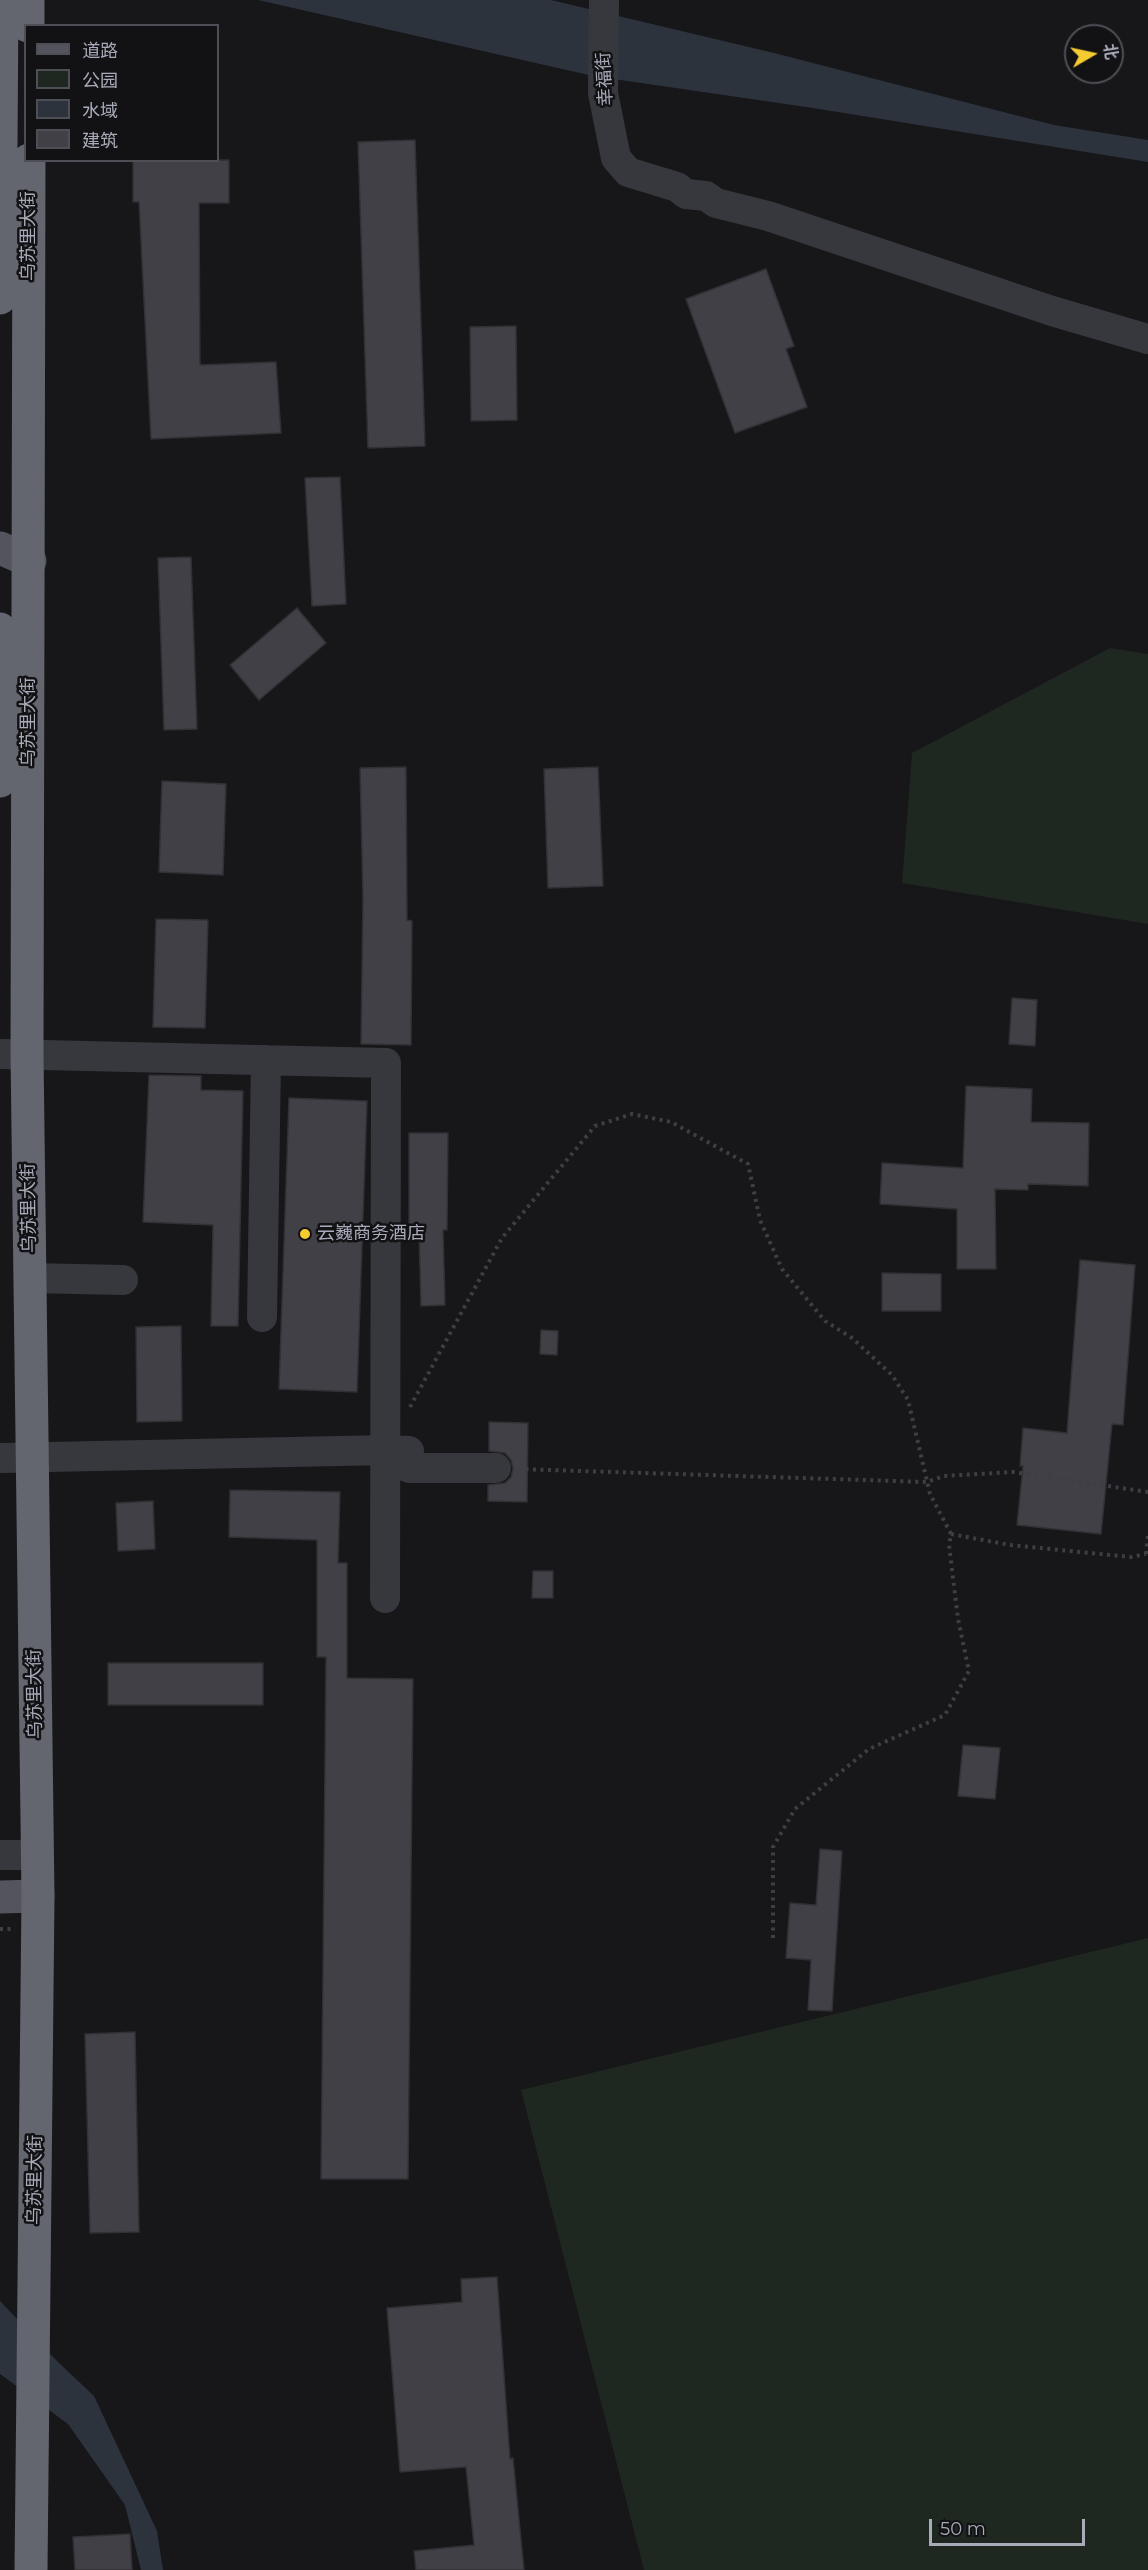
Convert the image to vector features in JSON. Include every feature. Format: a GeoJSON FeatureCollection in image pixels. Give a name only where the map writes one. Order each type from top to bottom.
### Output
{"type":"FeatureCollection","features":[{"type":"Feature","properties":{"kind":"highway","name":"乌苏里大街"},"geometry":{"type":"LineString","coordinates":[[0,298],[2,0]]}},
{"type":"Feature","properties":{"kind":"highway"},"geometry":{"type":"LineString","coordinates":[[28,0],[28,24]]}},
{"type":"Feature","properties":{"kind":"highway","name":"乌苏里大街"},"geometry":{"type":"LineString","coordinates":[[29,162],[30,561],[14,1054],[29,1278],[16,1458],[38,1896],[31,2570]]}},
{"type":"Feature","properties":{"kind":"highway","name":"乌苏里大街"},"geometry":{"type":"LineString","coordinates":[[0,629],[0,781]]}},
{"type":"Feature","properties":{"kind":"main road"},"geometry":{"type":"LineString","coordinates":[[0,548],[30,561]]}},
{"type":"Feature","properties":{"kind":"main road"},"geometry":{"type":"LineString","coordinates":[[0,1897],[38,1896]]}},
{"type":"Feature","properties":{"kind":"street","name":"幸福街"},"geometry":{"type":"LineString","coordinates":[[604,0],[603,93],[616,158],[628,172],[677,187],[686,194],[706,196],[716,202],[768,216],[1052,311],[1148,339]]}},
{"type":"Feature","properties":{"kind":"street"},"geometry":{"type":"LineString","coordinates":[[14,1054],[386,1063],[385,1598]]}},
{"type":"Feature","properties":{"kind":"street"},"geometry":{"type":"LineString","coordinates":[[262,1317],[266,1060]]}},
{"type":"Feature","properties":{"kind":"street"},"geometry":{"type":"LineString","coordinates":[[29,1278],[123,1280]]}},
{"type":"Feature","properties":{"kind":"street"},"geometry":{"type":"LineString","coordinates":[[16,1458],[387,1450],[409,1451],[409,1468],[496,1468]]}},
{"type":"Feature","properties":{"kind":"street"},"geometry":{"type":"LineString","coordinates":[[0,1855],[37,1855]]}},
{"type":"Feature","properties":{"kind":"path"},"geometry":{"type":"LineString","coordinates":[[408,1411],[502,1238],[595,1126],[632,1114],[671,1122],[748,1164],[760,1220],[782,1269],[825,1321],[852,1338],[892,1375],[908,1400],[930,1494],[951,1534],[949,1545],[958,1620],[969,1671],[945,1715],[869,1749],[795,1809],[773,1847],[773,1940]]}},
{"type":"Feature","properties":{"kind":"path"},"geometry":{"type":"LineString","coordinates":[[496,1468],[927,1482],[944,1476],[1012,1472],[1148,1492]]}},
{"type":"Feature","properties":{"kind":"path"},"geometry":{"type":"LineString","coordinates":[[951,1534],[1010,1545],[1131,1557],[1147,1555],[1148,1536]]}},
{"type":"Feature","properties":{"kind":"green space"},"geometry":{"type":"Polygon","coordinates":[[[1110,648],[1148,654],[1148,924],[902,883],[912,753],[1110,648]]]}},
{"type":"Feature","properties":{"kind":"green space"},"geometry":{"type":"Polygon","coordinates":[[[1148,1938],[1148,2570],[644,2570],[521,2090],[1148,1938]]]}},
{"type":"Feature","properties":{"kind":"water"},"geometry":{"type":"Polygon","coordinates":[[[258,0],[551,0],[774,53],[1054,125],[1148,140],[1148,162],[813,108],[593,76],[258,0]]]}},
{"type":"Feature","properties":{"kind":"water"},"geometry":{"type":"Polygon","coordinates":[[[0,2301],[94,2396],[157,2531],[163,2570],[141,2570],[125,2505],[68,2424],[0,2374],[0,2301]]]}},
{"type":"Feature","properties":{"kind":"building"},"geometry":{"type":"Polygon","coordinates":[[[415,140],[425,446],[368,448],[358,142],[415,140]]]}},
{"type":"Feature","properties":{"kind":"building"},"geometry":{"type":"Polygon","coordinates":[[[229,160],[229,203],[199,203],[200,365],[276,362],[281,433],[151,439],[139,202],[133,202],[133,162],[229,160]]]}},
{"type":"Feature","properties":{"kind":"building"},"geometry":{"type":"Polygon","coordinates":[[[766,269],[794,346],[786,349],[807,407],[735,433],[686,299],[766,269]]]}},
{"type":"Feature","properties":{"kind":"building"},"geometry":{"type":"Polygon","coordinates":[[[516,326],[517,420],[471,421],[470,327],[516,326]]]}},
{"type":"Feature","properties":{"kind":"building"},"geometry":{"type":"Polygon","coordinates":[[[340,477],[346,604],[312,606],[305,478],[340,477]]]}},
{"type":"Feature","properties":{"kind":"building"},"geometry":{"type":"Polygon","coordinates":[[[191,557],[197,729],[164,730],[158,558],[191,557]]]}},
{"type":"Feature","properties":{"kind":"building"},"geometry":{"type":"Polygon","coordinates":[[[297,608],[326,643],[259,700],[230,665],[297,608]]]}},
{"type":"Feature","properties":{"kind":"building"},"geometry":{"type":"Polygon","coordinates":[[[406,767],[407,920],[412,921],[411,1045],[361,1044],[363,898],[360,768],[406,767]]]}},
{"type":"Feature","properties":{"kind":"building"},"geometry":{"type":"Polygon","coordinates":[[[598,767],[603,886],[548,888],[544,769],[598,767]]]}},
{"type":"Feature","properties":{"kind":"building"},"geometry":{"type":"Polygon","coordinates":[[[162,781],[226,784],[223,875],[159,872],[162,781]]]}},
{"type":"Feature","properties":{"kind":"building"},"geometry":{"type":"Polygon","coordinates":[[[156,919],[208,920],[205,1028],[153,1027],[156,919]]]}},
{"type":"Feature","properties":{"kind":"building"},"geometry":{"type":"Polygon","coordinates":[[[1012,998],[1037,1000],[1035,1046],[1009,1044],[1012,998]]]}},
{"type":"Feature","properties":{"kind":"building"},"geometry":{"type":"Polygon","coordinates":[[[149,1075],[201,1076],[201,1090],[243,1091],[238,1326],[211,1326],[213,1225],[143,1222],[149,1075]]]}},
{"type":"Feature","properties":{"kind":"building"},"geometry":{"type":"Polygon","coordinates":[[[966,1086],[1032,1089],[1031,1122],[1089,1123],[1088,1186],[1028,1184],[1028,1190],[995,1189],[996,1269],[957,1269],[957,1209],[880,1204],[882,1163],[963,1168],[966,1086]]]}},
{"type":"Feature","properties":{"kind":"building"},"geometry":{"type":"Polygon","coordinates":[[[289,1098],[367,1101],[357,1392],[279,1389],[289,1098]]]}},
{"type":"Feature","properties":{"kind":"building"},"geometry":{"type":"Polygon","coordinates":[[[409,1133],[448,1133],[447,1230],[443,1230],[445,1305],[421,1306],[419,1230],[409,1230],[409,1133]]]}},
{"type":"Feature","properties":{"kind":"building"},"geometry":{"type":"Polygon","coordinates":[[[1080,1260],[1135,1265],[1123,1425],[1112,1424],[1101,1534],[1017,1525],[1023,1466],[1020,1466],[1023,1428],[1067,1433],[1080,1260]]]}},
{"type":"Feature","properties":{"kind":"building"},"geometry":{"type":"Polygon","coordinates":[[[882,1273],[941,1274],[941,1311],[882,1311],[882,1273]]]}},
{"type":"Feature","properties":{"kind":"building"},"geometry":{"type":"Polygon","coordinates":[[[181,1326],[182,1421],[137,1422],[136,1327],[181,1326]]]}},
{"type":"Feature","properties":{"kind":"building"},"geometry":{"type":"Polygon","coordinates":[[[541,1330],[558,1331],[557,1355],[540,1354],[541,1330]]]}},
{"type":"Feature","properties":{"kind":"building"},"geometry":{"type":"Polygon","coordinates":[[[489,1422],[528,1423],[527,1502],[488,1501],[488,1485],[505,1483],[511,1477],[513,1469],[511,1460],[505,1453],[489,1451],[489,1422]]]}},
{"type":"Feature","properties":{"kind":"building"},"geometry":{"type":"Polygon","coordinates":[[[230,1490],[340,1492],[338,1563],[347,1563],[347,1678],[413,1679],[408,2179],[321,2179],[326,1657],[317,1657],[317,1540],[229,1537],[230,1490]]]}},
{"type":"Feature","properties":{"kind":"building"},"geometry":{"type":"Polygon","coordinates":[[[153,1501],[155,1549],[118,1551],[116,1503],[153,1501]]]}},
{"type":"Feature","properties":{"kind":"building"},"geometry":{"type":"Polygon","coordinates":[[[533,1571],[553,1571],[553,1598],[532,1598],[533,1571]]]}},
{"type":"Feature","properties":{"kind":"building"},"geometry":{"type":"Polygon","coordinates":[[[108,1663],[263,1663],[263,1705],[108,1705],[108,1663]]]}},
{"type":"Feature","properties":{"kind":"building"},"geometry":{"type":"Polygon","coordinates":[[[963,1745],[1000,1748],[995,1799],[958,1796],[963,1745]]]}},
{"type":"Feature","properties":{"kind":"building"},"geometry":{"type":"Polygon","coordinates":[[[820,1849],[842,1851],[832,2011],[808,2010],[811,1960],[786,1958],[790,1903],[816,1905],[820,1849]]]}},
{"type":"Feature","properties":{"kind":"building"},"geometry":{"type":"Polygon","coordinates":[[[135,2032],[139,2232],[90,2233],[85,2034],[135,2032]]]}},
{"type":"Feature","properties":{"kind":"building"},"geometry":{"type":"Polygon","coordinates":[[[497,2277],[510,2459],[513,2458],[524,2570],[416,2570],[414,2551],[474,2545],[466,2467],[400,2472],[387,2308],[462,2302],[461,2279],[497,2277]]]}},
{"type":"Feature","properties":{"kind":"building"},"geometry":{"type":"Polygon","coordinates":[[[130,2534],[132,2570],[75,2570],[73,2537],[130,2534]]]}},
{"type":"Feature","properties":{"kind":"place","name":"云巍商务酒店"},"geometry":{"type":"Point","coordinates":[305,1234]}}]}
